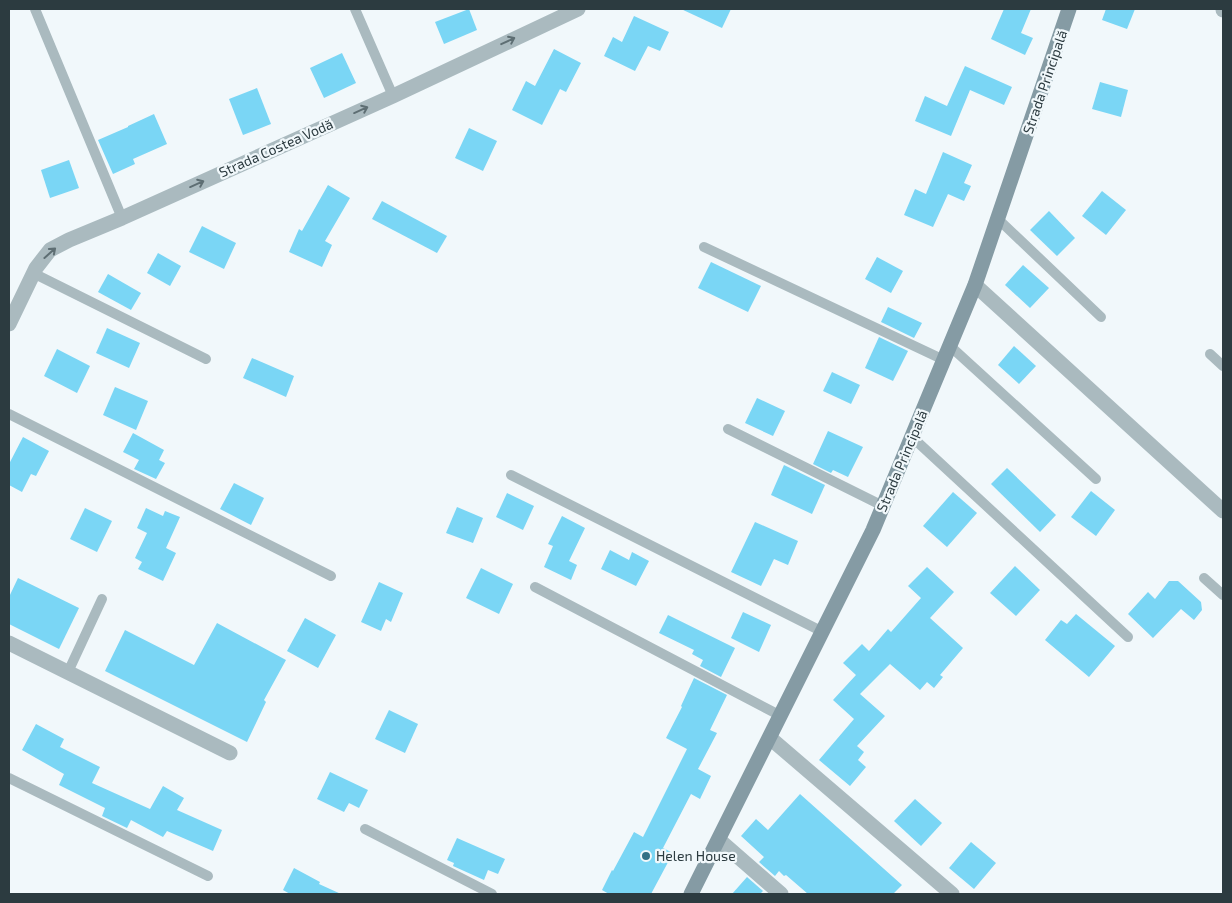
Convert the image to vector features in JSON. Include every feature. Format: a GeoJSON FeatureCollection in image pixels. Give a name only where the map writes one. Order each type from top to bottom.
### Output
{"type":"FeatureCollection","features":[{"type":"Feature","properties":{"kind":"street","name":"Strada Costea Vodă"},"geometry":{"type":"LineString","coordinates":[[9,324],[33,273],[50,250],[393,96],[578,9]]}},
{"type":"Feature","properties":{"kind":"street","name":"Strada Principală"},"geometry":{"type":"LineString","coordinates":[[692,894],[873,530],[975,285],[1069,9]]}},
{"type":"Feature","properties":{"kind":"street"},"geometry":{"type":"LineString","coordinates":[[975,285],[1223,511]]}},
{"type":"Feature","properties":{"kind":"street"},"geometry":{"type":"LineString","coordinates":[[9,642],[230,753]]}},
{"type":"Feature","properties":{"kind":"street"},"geometry":{"type":"LineString","coordinates":[[770,738],[952,894]]}},
{"type":"Feature","properties":{"kind":"street"},"geometry":{"type":"LineString","coordinates":[[718,840],[780,894]]}},
{"type":"Feature","properties":{"kind":"lane"},"geometry":{"type":"LineString","coordinates":[[35,9],[122,218]]}},
{"type":"Feature","properties":{"kind":"lane"},"geometry":{"type":"LineString","coordinates":[[355,9],[393,96]]}},
{"type":"Feature","properties":{"kind":"lane"},"geometry":{"type":"LineString","coordinates":[[998,219],[1101,317]]}},
{"type":"Feature","properties":{"kind":"lane"},"geometry":{"type":"LineString","coordinates":[[704,247],[944,360]]}},
{"type":"Feature","properties":{"kind":"lane"},"geometry":{"type":"LineString","coordinates":[[33,273],[206,359]]}},
{"type":"Feature","properties":{"kind":"lane"},"geometry":{"type":"LineString","coordinates":[[950,346],[1096,479]]}},
{"type":"Feature","properties":{"kind":"lane"},"geometry":{"type":"LineString","coordinates":[[1210,354],[1223,366]]}},
{"type":"Feature","properties":{"kind":"lane"},"geometry":{"type":"LineString","coordinates":[[9,414],[330,576]]}},
{"type":"Feature","properties":{"kind":"lane"},"geometry":{"type":"LineString","coordinates":[[728,429],[883,506]]}},
{"type":"Feature","properties":{"kind":"lane"},"geometry":{"type":"LineString","coordinates":[[912,437],[1128,637]]}},
{"type":"Feature","properties":{"kind":"lane"},"geometry":{"type":"LineString","coordinates":[[511,475],[823,632]]}},
{"type":"Feature","properties":{"kind":"lane"},"geometry":{"type":"LineString","coordinates":[[1204,578],[1223,595]]}},
{"type":"Feature","properties":{"kind":"lane"},"geometry":{"type":"LineString","coordinates":[[535,587],[781,716]]}},
{"type":"Feature","properties":{"kind":"lane"},"geometry":{"type":"LineString","coordinates":[[68,672],[102,599]]}},
{"type":"Feature","properties":{"kind":"lane"},"geometry":{"type":"LineString","coordinates":[[9,778],[208,876]]}},
{"type":"Feature","properties":{"kind":"lane"},"geometry":{"type":"LineString","coordinates":[[365,829],[492,894]]}},
{"type":"Feature","properties":{"kind":"building"},"geometry":{"type":"Polygon","coordinates":[[[469,9],[477,30],[444,44],[435,22],[469,9]]]}},
{"type":"Feature","properties":{"kind":"building"},"geometry":{"type":"Polygon","coordinates":[[[681,9],[731,9],[722,28],[681,9]]]}},
{"type":"Feature","properties":{"kind":"building"},"geometry":{"type":"Polygon","coordinates":[[[1004,9],[1031,9],[1021,33],[1033,38],[1025,55],[991,39],[1004,9]]]}},
{"type":"Feature","properties":{"kind":"building"},"geometry":{"type":"Polygon","coordinates":[[[1106,9],[1135,9],[1127,29],[1102,20],[1106,9]]]}},
{"type":"Feature","properties":{"kind":"building"},"geometry":{"type":"Polygon","coordinates":[[[634,16],[669,32],[660,51],[648,46],[635,71],[604,56],[613,37],[622,42],[634,16]]]}},
{"type":"Feature","properties":{"kind":"building"},"geometry":{"type":"Polygon","coordinates":[[[554,49],[581,63],[566,92],[560,89],[542,125],[512,110],[526,81],[535,86],[554,49]]]}},
{"type":"Feature","properties":{"kind":"building"},"geometry":{"type":"Polygon","coordinates":[[[342,53],[356,83],[324,98],[310,68],[342,53]]]}},
{"type":"Feature","properties":{"kind":"building"},"geometry":{"type":"Polygon","coordinates":[[[965,66],[1012,87],[1004,105],[970,90],[951,136],[915,121],[925,96],[947,106],[965,66]]]}},
{"type":"Feature","properties":{"kind":"building"},"geometry":{"type":"Polygon","coordinates":[[[1100,82],[1128,90],[1121,117],[1092,109],[1100,82]]]}},
{"type":"Feature","properties":{"kind":"building"},"geometry":{"type":"Polygon","coordinates":[[[257,88],[271,124],[243,135],[229,99],[257,88]]]}},
{"type":"Feature","properties":{"kind":"building"},"geometry":{"type":"Polygon","coordinates":[[[154,114],[167,144],[133,159],[135,164],[113,174],[98,140],[154,114]]]}},
{"type":"Feature","properties":{"kind":"building"},"geometry":{"type":"Polygon","coordinates":[[[469,128],[497,141],[483,171],[455,158],[469,128]]]}},
{"type":"Feature","properties":{"kind":"building"},"geometry":{"type":"Polygon","coordinates":[[[943,152],[972,165],[964,183],[971,186],[964,201],[948,194],[933,227],[904,215],[915,189],[926,194],[943,152]]]}},
{"type":"Feature","properties":{"kind":"building"},"geometry":{"type":"Polygon","coordinates":[[[69,160],[79,188],[50,198],[41,170],[69,160]]]}},
{"type":"Feature","properties":{"kind":"building"},"geometry":{"type":"Polygon","coordinates":[[[328,185],[350,198],[325,241],[332,245],[322,267],[289,252],[299,229],[302,231],[328,185]]]}},
{"type":"Feature","properties":{"kind":"building"},"geometry":{"type":"Polygon","coordinates":[[[1102,191],[1126,210],[1106,235],[1082,216],[1102,191]]]}},
{"type":"Feature","properties":{"kind":"building"},"geometry":{"type":"Polygon","coordinates":[[[382,201],[447,236],[437,253],[372,219],[382,201]]]}},
{"type":"Feature","properties":{"kind":"building"},"geometry":{"type":"Polygon","coordinates":[[[1049,211],[1075,238],[1057,256],[1030,230],[1049,211]]]}},
{"type":"Feature","properties":{"kind":"building"},"geometry":{"type":"Polygon","coordinates":[[[202,226],[236,243],[224,269],[189,252],[202,226]]]}},
{"type":"Feature","properties":{"kind":"building"},"geometry":{"type":"Polygon","coordinates":[[[158,253],[181,266],[170,286],[147,273],[158,253]]]}},
{"type":"Feature","properties":{"kind":"building"},"geometry":{"type":"Polygon","coordinates":[[[877,257],[903,271],[891,293],[865,279],[877,257]]]}},
{"type":"Feature","properties":{"kind":"building"},"geometry":{"type":"Polygon","coordinates":[[[711,262],[761,286],[748,312],[698,288],[711,262]]]}},
{"type":"Feature","properties":{"kind":"building"},"geometry":{"type":"Polygon","coordinates":[[[1023,265],[1049,288],[1030,308],[1005,285],[1023,265]]]}},
{"type":"Feature","properties":{"kind":"building"},"geometry":{"type":"Polygon","coordinates":[[[108,274],[141,293],[131,310],[98,292],[108,274]]]}},
{"type":"Feature","properties":{"kind":"building"},"geometry":{"type":"Polygon","coordinates":[[[888,307],[922,323],[914,338],[881,322],[888,307]]]}},
{"type":"Feature","properties":{"kind":"building"},"geometry":{"type":"Polygon","coordinates":[[[107,328],[140,343],[129,368],[96,353],[107,328]]]}},
{"type":"Feature","properties":{"kind":"building"},"geometry":{"type":"Polygon","coordinates":[[[879,337],[908,351],[893,381],[865,368],[879,337]]]}},
{"type":"Feature","properties":{"kind":"building"},"geometry":{"type":"Polygon","coordinates":[[[1014,346],[1036,366],[1019,384],[998,365],[1014,346]]]}},
{"type":"Feature","properties":{"kind":"building"},"geometry":{"type":"Polygon","coordinates":[[[57,349],[90,366],[77,393],[44,376],[57,349]]]}},
{"type":"Feature","properties":{"kind":"building"},"geometry":{"type":"Polygon","coordinates":[[[252,358],[294,376],[286,397],[243,378],[252,358]]]}},
{"type":"Feature","properties":{"kind":"building"},"geometry":{"type":"Polygon","coordinates":[[[832,372],[860,385],[851,404],[823,391],[832,372]]]}},
{"type":"Feature","properties":{"kind":"building"},"geometry":{"type":"Polygon","coordinates":[[[115,387],[148,401],[136,430],[103,415],[115,387]]]}},
{"type":"Feature","properties":{"kind":"building"},"geometry":{"type":"Polygon","coordinates":[[[757,398],[785,411],[773,436],[745,423],[757,398]]]}},
{"type":"Feature","properties":{"kind":"building"},"geometry":{"type":"Polygon","coordinates":[[[828,431],[863,447],[848,477],[833,470],[831,473],[813,464],[828,431]]]}},
{"type":"Feature","properties":{"kind":"building"},"geometry":{"type":"Polygon","coordinates":[[[133,433],[164,450],[159,460],[165,463],[156,479],[134,469],[139,460],[123,452],[133,433]]]}},
{"type":"Feature","properties":{"kind":"building"},"geometry":{"type":"Polygon","coordinates":[[[23,437],[49,451],[36,476],[31,474],[22,492],[9,485],[9,464],[23,437]]]}},
{"type":"Feature","properties":{"kind":"building"},"geometry":{"type":"Polygon","coordinates":[[[784,465],[825,485],[812,514],[771,495],[784,465]]]}},
{"type":"Feature","properties":{"kind":"building"},"geometry":{"type":"Polygon","coordinates":[[[1007,468],[1056,515],[1040,532],[991,484],[1007,468]]]}},
{"type":"Feature","properties":{"kind":"building"},"geometry":{"type":"Polygon","coordinates":[[[234,483],[264,498],[251,525],[220,509],[234,483]]]}},
{"type":"Feature","properties":{"kind":"building"},"geometry":{"type":"Polygon","coordinates":[[[1091,491],[1115,510],[1096,536],[1071,517],[1091,491]]]}},
{"type":"Feature","properties":{"kind":"building"},"geometry":{"type":"Polygon","coordinates":[[[953,492],[977,513],[947,547],[923,526],[953,492]]]}},
{"type":"Feature","properties":{"kind":"building"},"geometry":{"type":"Polygon","coordinates":[[[507,493],[534,506],[523,530],[496,517],[507,493]]]}},
{"type":"Feature","properties":{"kind":"building"},"geometry":{"type":"Polygon","coordinates":[[[457,507],[483,518],[473,543],[446,533],[457,507]]]}},
{"type":"Feature","properties":{"kind":"building"},"geometry":{"type":"Polygon","coordinates":[[[85,508],[112,521],[97,552],[70,539],[85,508]]]}},
{"type":"Feature","properties":{"kind":"building"},"geometry":{"type":"Polygon","coordinates":[[[146,508],[163,516],[165,511],[180,517],[166,548],[176,553],[163,581],[138,569],[142,562],[135,558],[147,533],[137,528],[146,508]]]}},
{"type":"Feature","properties":{"kind":"building"},"geometry":{"type":"Polygon","coordinates":[[[562,516],[585,528],[569,561],[577,565],[571,580],[544,567],[553,546],[548,544],[562,516]]]}},
{"type":"Feature","properties":{"kind":"building"},"geometry":{"type":"Polygon","coordinates":[[[755,522],[798,541],[788,565],[774,559],[761,586],[731,572],[755,522]]]}},
{"type":"Feature","properties":{"kind":"building"},"geometry":{"type":"Polygon","coordinates":[[[610,550],[629,560],[632,552],[649,561],[636,586],[601,569],[610,550]]]}},
{"type":"Feature","properties":{"kind":"building"},"geometry":{"type":"Polygon","coordinates":[[[1015,566],[1040,590],[1016,616],[990,593],[1015,566]]]}},
{"type":"Feature","properties":{"kind":"building"},"geometry":{"type":"Polygon","coordinates":[[[927,567],[954,592],[930,618],[963,648],[940,675],[943,677],[934,688],[927,682],[920,690],[890,664],[860,694],[885,716],[857,746],[864,752],[858,760],[866,767],[850,786],[819,760],[854,719],[833,700],[856,675],[843,663],[862,644],[869,651],[888,629],[891,632],[921,598],[908,586],[927,567]]]}},
{"type":"Feature","properties":{"kind":"building"},"geometry":{"type":"Polygon","coordinates":[[[481,568],[513,584],[499,614],[466,598],[481,568]]]}},
{"type":"Feature","properties":{"kind":"building"},"geometry":{"type":"Polygon","coordinates":[[[18,578],[79,608],[59,649],[9,624],[9,597],[18,578]]]}},
{"type":"Feature","properties":{"kind":"building"},"geometry":{"type":"Polygon","coordinates":[[[1169,581],[1178,581],[1201,602],[1202,610],[1194,620],[1181,609],[1153,638],[1128,614],[1148,592],[1155,599],[1169,581]]]}},
{"type":"Feature","properties":{"kind":"building"},"geometry":{"type":"Polygon","coordinates":[[[379,582],[403,593],[391,622],[386,619],[381,631],[361,622],[379,582]]]}},
{"type":"Feature","properties":{"kind":"building"},"geometry":{"type":"Polygon","coordinates":[[[743,612],[771,625],[759,652],[731,638],[743,612]]]}},
{"type":"Feature","properties":{"kind":"building"},"geometry":{"type":"Polygon","coordinates":[[[1076,614],[1115,646],[1089,677],[1045,640],[1061,620],[1067,624],[1076,614]]]}},
{"type":"Feature","properties":{"kind":"building"},"geometry":{"type":"Polygon","coordinates":[[[668,615],[735,648],[721,677],[700,666],[703,660],[692,654],[694,650],[659,633],[668,615]]]}},
{"type":"Feature","properties":{"kind":"building"},"geometry":{"type":"Polygon","coordinates":[[[305,618],[336,635],[318,668],[287,651],[305,618]]]}},
{"type":"Feature","properties":{"kind":"building"},"geometry":{"type":"Polygon","coordinates":[[[217,623],[286,660],[264,700],[266,702],[247,742],[105,671],[125,630],[194,665],[217,623]]]}},
{"type":"Feature","properties":{"kind":"building"},"geometry":{"type":"Polygon","coordinates":[[[694,678],[727,695],[710,730],[717,733],[698,769],[711,776],[700,799],[691,794],[663,848],[673,853],[651,894],[609,894],[602,890],[612,870],[634,832],[643,837],[687,749],[666,738],[694,678]]]}},
{"type":"Feature","properties":{"kind":"building"},"geometry":{"type":"Polygon","coordinates":[[[389,710],[418,724],[405,753],[375,739],[389,710]]]}},
{"type":"Feature","properties":{"kind":"building"},"geometry":{"type":"Polygon","coordinates":[[[36,724],[64,739],[60,747],[100,767],[92,783],[150,809],[163,786],[184,798],[177,810],[222,830],[213,851],[167,831],[163,837],[131,820],[127,828],[102,816],[105,808],[59,785],[64,774],[22,750],[36,724]]]}},
{"type":"Feature","properties":{"kind":"building"},"geometry":{"type":"Polygon","coordinates":[[[330,772],[368,790],[359,808],[349,803],[344,812],[317,799],[330,772]]]}},
{"type":"Feature","properties":{"kind":"building"},"geometry":{"type":"Polygon","coordinates":[[[800,794],[902,885],[893,894],[808,894],[786,875],[784,876],[779,871],[775,876],[759,862],[764,857],[741,836],[756,819],[768,830],[800,794]]]}},
{"type":"Feature","properties":{"kind":"building"},"geometry":{"type":"Polygon","coordinates":[[[915,799],[942,823],[921,846],[894,821],[915,799]]]}},
{"type":"Feature","properties":{"kind":"building"},"geometry":{"type":"Polygon","coordinates":[[[457,838],[505,859],[498,874],[488,870],[484,880],[453,866],[454,863],[447,860],[457,838]]]}},
{"type":"Feature","properties":{"kind":"building"},"geometry":{"type":"Polygon","coordinates":[[[971,842],[996,863],[974,889],[949,868],[971,842]]]}},
{"type":"Feature","properties":{"kind":"building"},"geometry":{"type":"Polygon","coordinates":[[[294,868],[320,882],[319,884],[341,894],[290,894],[283,890],[294,868]]]}},
{"type":"Feature","properties":{"kind":"building"},"geometry":{"type":"Polygon","coordinates":[[[747,877],[763,891],[760,894],[732,894],[747,877]]]}},
{"type":"Feature","properties":{"kind":"place","name":"Helen House"},"geometry":{"type":"Point","coordinates":[646,856]}}]}
